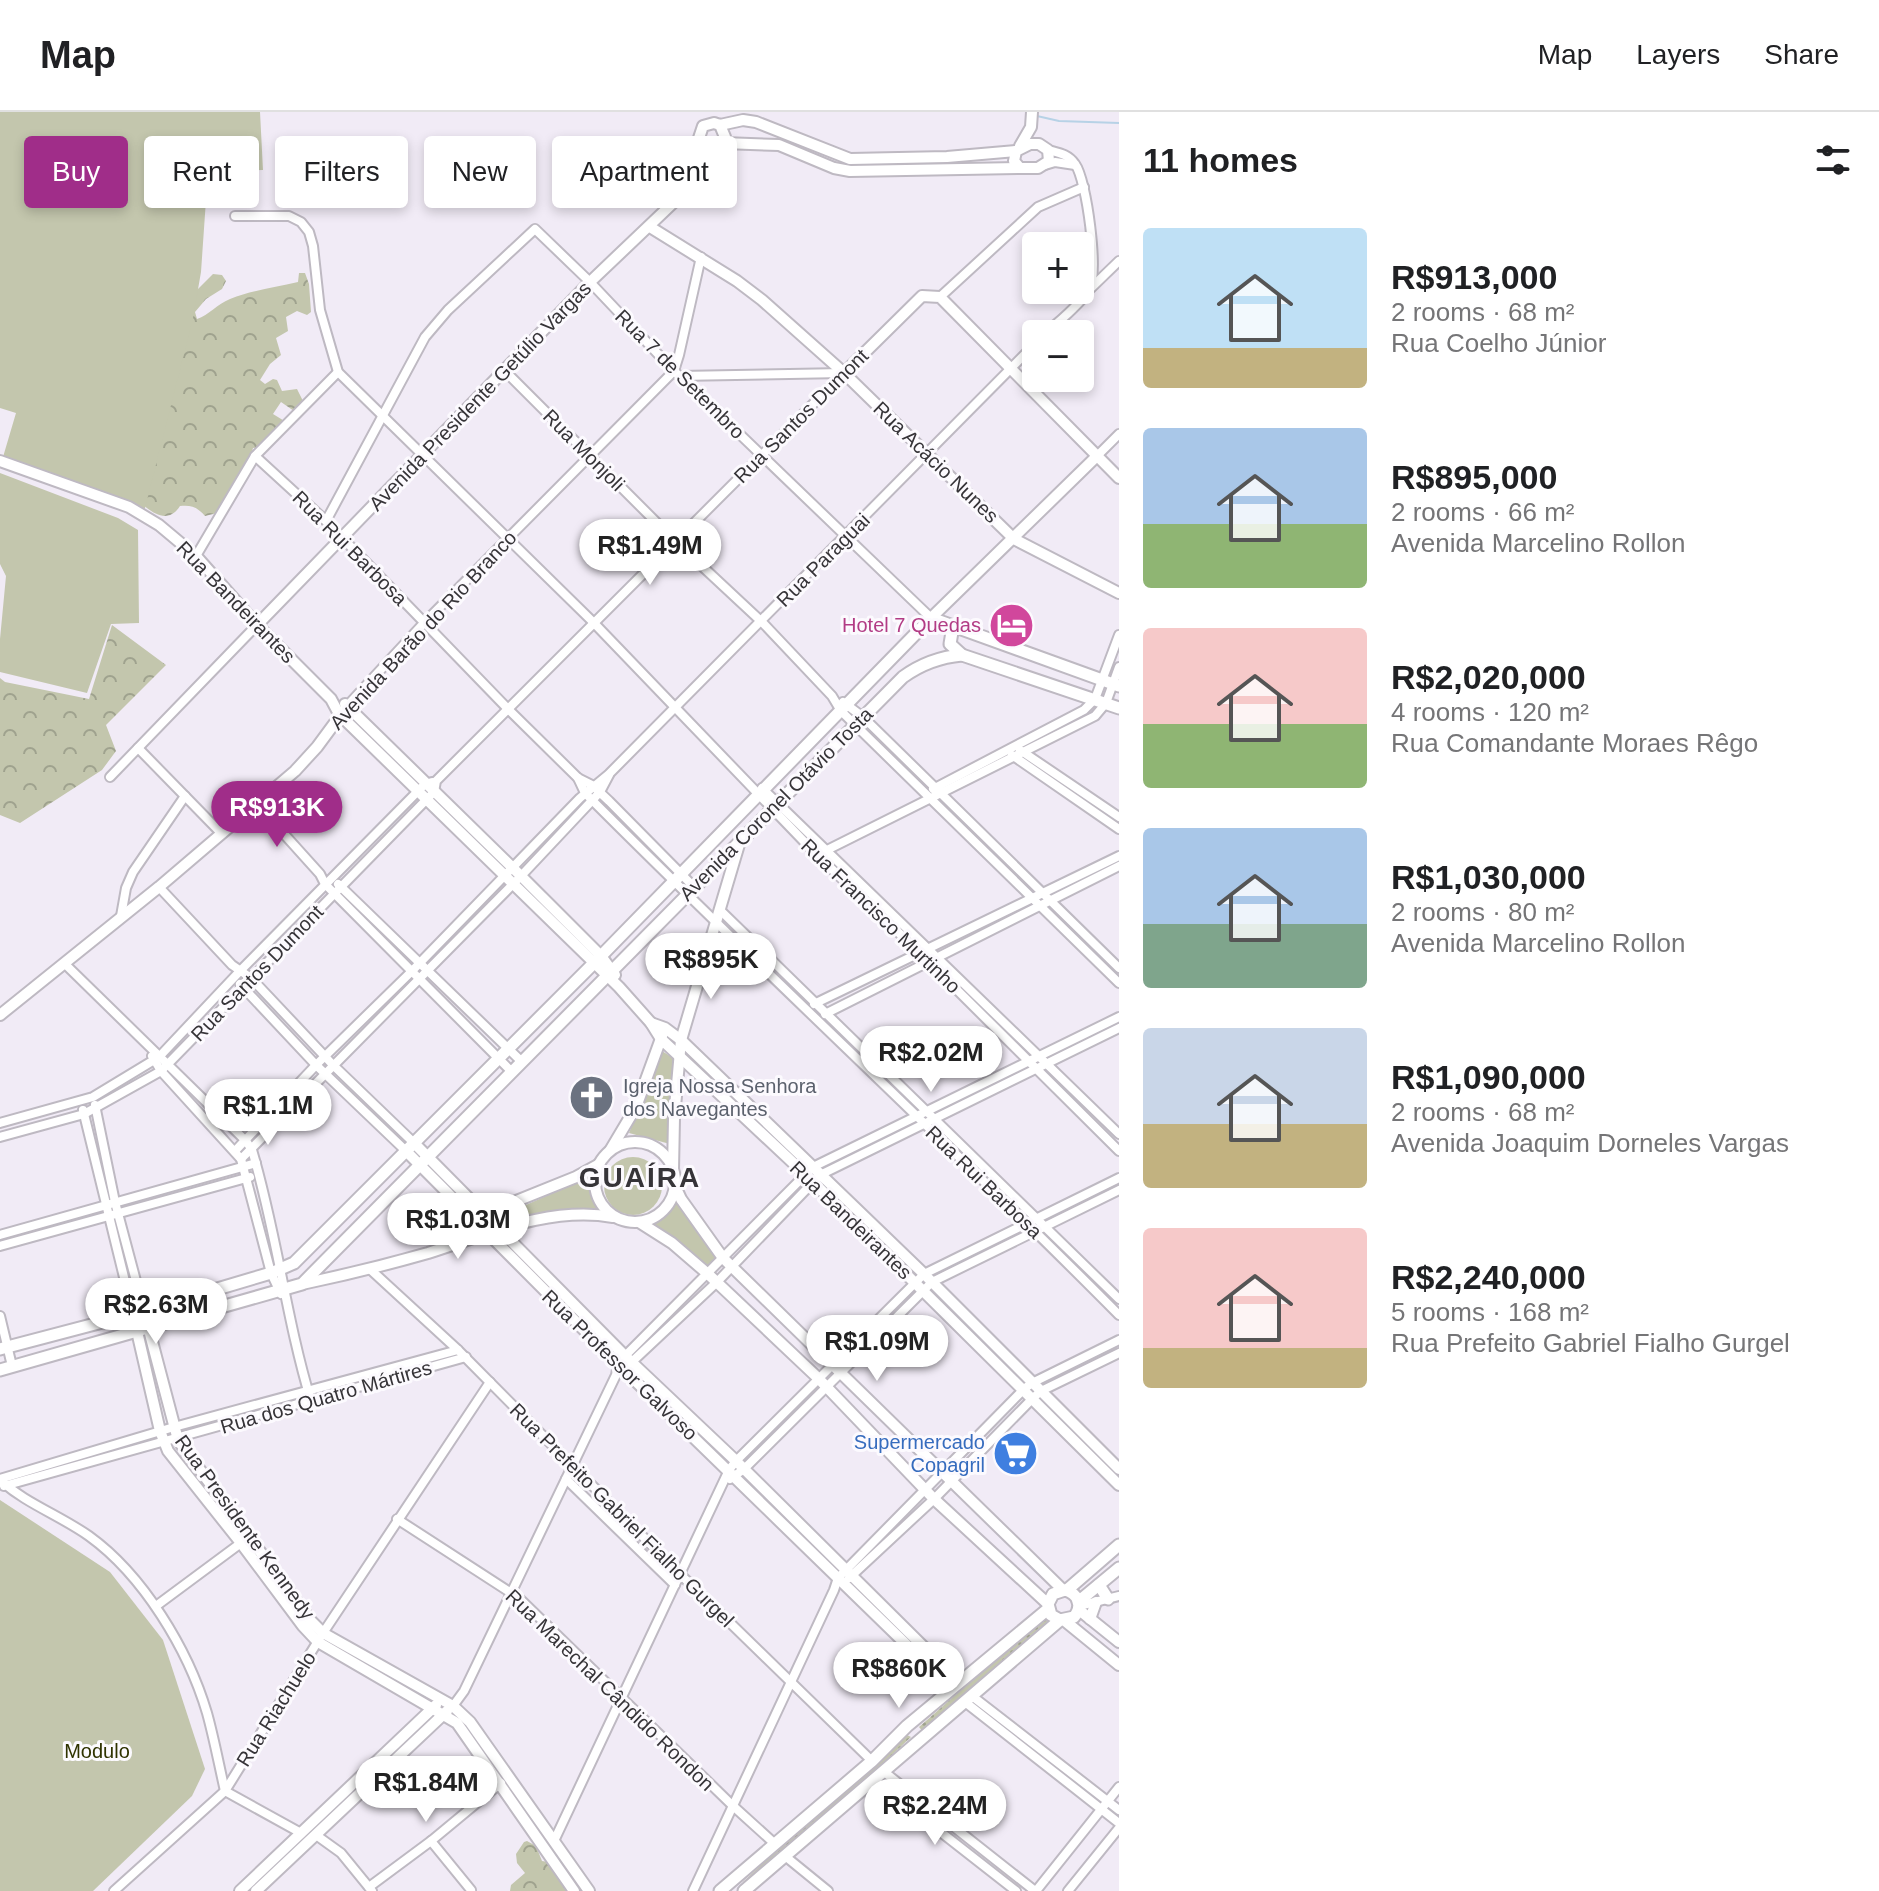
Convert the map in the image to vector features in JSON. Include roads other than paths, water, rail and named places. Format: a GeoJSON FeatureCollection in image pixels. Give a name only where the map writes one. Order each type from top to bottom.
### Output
{"type":"FeatureCollection","features":[{"type":"Feature","properties":{"kind":"main road"},"geometry":{"type":"LineString","coordinates":[[931,618],[1111,683]]}},
{"type":"Feature","properties":{"kind":"main road","name":"Avenida Coronel Otávio Tosta"},"geometry":{"type":"LineString","coordinates":[[276,1271],[294,1263],[597,960],[931,618]]}},
{"type":"Feature","properties":{"kind":"main road"},"geometry":{"type":"LineString","coordinates":[[958,627],[952,632],[950,644],[962,655],[1119,708]]}},
{"type":"Feature","properties":{"kind":"main road","name":"Avenida Coronel Otávio Tosta"},"geometry":{"type":"LineString","coordinates":[[302,1284],[903,677],[946,656],[962,655]]}},
{"type":"Feature","properties":{"kind":"main road"},"geometry":{"type":"LineString","coordinates":[[561,996],[574,1010]]}},
{"type":"Feature","properties":{"kind":"main road"},"geometry":{"type":"LineString","coordinates":[[458,1099],[473,1110]]}},
{"type":"Feature","properties":{"kind":"main road"},"geometry":{"type":"LineString","coordinates":[[329,1228],[345,1241]]}},
{"type":"Feature","properties":{"kind":"main road"},"geometry":{"type":"LineString","coordinates":[[4,1348],[276,1271]]}},
{"type":"Feature","properties":{"kind":"main road"},"geometry":{"type":"LineString","coordinates":[[3,1368],[302,1284]]}},
{"type":"Feature","properties":{"kind":"main road"},"geometry":{"type":"LineString","coordinates":[[720,1891],[1048,1606],[1053,1594],[1065,1590],[1119,1545]]}},
{"type":"Feature","properties":{"kind":"main road"},"geometry":{"type":"LineString","coordinates":[[734,1879],[744,1891],[968,1699],[1062,1621],[1074,1617],[1079,1606],[1119,1568]]}},
{"type":"Feature","properties":{"kind":"main road"},"geometry":{"type":"LineString","coordinates":[[1099,1585],[1108,1599]]}},
{"type":"Feature","properties":{"kind":"main road"},"geometry":{"type":"LineString","coordinates":[[1065,1590],[1076,1596],[1079,1606]]}},
{"type":"Feature","properties":{"kind":"main road"},"geometry":{"type":"LineString","coordinates":[[1048,1606],[1053,1617],[1062,1621]]}},
{"type":"Feature","properties":{"kind":"main road"},"geometry":{"type":"LineString","coordinates":[[903,1753],[913,1738],[907,1726]]}},
{"type":"Feature","properties":{"kind":"street"},"geometry":{"type":"LineString","coordinates":[[1020,168],[1014,161],[1031,126],[1032,112]]}},
{"type":"Feature","properties":{"kind":"street"},"geometry":{"type":"LineString","coordinates":[[699,136],[701,129],[707,124],[720,125],[743,120],[756,122],[850,159],[947,157],[1030,144],[1066,156],[1075,165],[1084,187],[1091,232]]}},
{"type":"Feature","properties":{"kind":"street"},"geometry":{"type":"LineString","coordinates":[[720,125],[725,136]]}},
{"type":"Feature","properties":{"kind":"street"},"geometry":{"type":"LineString","coordinates":[[1031,126],[1046,148],[1049,161],[1045,165]]}},
{"type":"Feature","properties":{"kind":"street"},"geometry":{"type":"LineString","coordinates":[[737,144],[779,145],[834,168],[850,171],[1020,168],[1063,162],[1075,165]]}},
{"type":"Feature","properties":{"kind":"street","name":"Rua Santos Dumont"},"geometry":{"type":"LineString","coordinates":[[0,1123],[93,1097],[155,1056],[236,971],[428,789],[674,540],[922,296],[940,297],[1038,207],[1084,187]]}},
{"type":"Feature","properties":{"kind":"street","name":"Avenida Presidente Getúlio Vargas"},"geometry":{"type":"LineString","coordinates":[[257,625],[506,372],[590,282],[670,208]]}},
{"type":"Feature","properties":{"kind":"street","name":"Rua Francisco Murtinho"},"geometry":{"type":"LineString","coordinates":[[235,216],[289,216],[301,222],[309,232],[313,246],[320,310],[338,372],[593,622],[774,805],[817,855],[925,950],[938,957],[1119,1134]]}},
{"type":"Feature","properties":{"kind":"street","name":"Rua Acácio Nunes"},"geometry":{"type":"LineString","coordinates":[[650,227],[701,257],[762,300],[844,373],[1014,539],[1119,593]]}},
{"type":"Feature","properties":{"kind":"street","name":"Rua 7 de Setembro"},"geometry":{"type":"LineString","coordinates":[[381,415],[425,337],[448,310],[535,229],[590,282],[676,374],[931,618]]}},
{"type":"Feature","properties":{"kind":"street"},"geometry":{"type":"LineString","coordinates":[[701,257],[676,374],[844,373]]}},
{"type":"Feature","properties":{"kind":"street"},"geometry":{"type":"LineString","coordinates":[[1094,285],[1119,261]]}},
{"type":"Feature","properties":{"kind":"street"},"geometry":{"type":"LineString","coordinates":[[940,297],[1119,478]]}},
{"type":"Feature","properties":{"kind":"street"},"geometry":{"type":"LineString","coordinates":[[1059,320],[1075,304]]}},
{"type":"Feature","properties":{"kind":"street","name":"Rua Paraguai"},"geometry":{"type":"LineString","coordinates":[[240,1159],[517,880],[593,800],[596,789],[609,774],[1022,357]]}},
{"type":"Feature","properties":{"kind":"street"},"geometry":{"type":"LineString","coordinates":[[196,556],[255,456],[338,372]]}},
{"type":"Feature","properties":{"kind":"street","name":"Rua Monjoli"},"geometry":{"type":"LineString","coordinates":[[506,372],[674,540],[762,622],[844,708],[938,791],[1119,968]]}},
{"type":"Feature","properties":{"kind":"street","name":"Avenida Barão do Rio Branco"},"geometry":{"type":"LineString","coordinates":[[0,1015],[159,887],[295,771],[317,747],[339,714],[424,623],[590,455],[676,374]]}},
{"type":"Feature","properties":{"kind":"street"},"geometry":{"type":"LineString","coordinates":[[326,521],[381,415]]}},
{"type":"Feature","properties":{"kind":"street"},"geometry":{"type":"LineString","coordinates":[[931,618],[1119,434]]}},
{"type":"Feature","properties":{"kind":"street","name":"Rua Rui Barbosa"},"geometry":{"type":"LineString","coordinates":[[255,456],[326,521],[578,778],[596,789],[639,832],[677,878]]}},
{"type":"Feature","properties":{"kind":"street","name":"Rua Bandeirantes"},"geometry":{"type":"LineString","coordinates":[[0,461],[129,507],[159,525],[196,556],[257,625],[331,699],[339,714],[428,789]]}},
{"type":"Feature","properties":{"kind":"street"},"geometry":{"type":"LineString","coordinates":[[110,777],[257,625]]}},
{"type":"Feature","properties":{"kind":"street"},"geometry":{"type":"LineString","coordinates":[[1111,683],[1119,635]]}},
{"type":"Feature","properties":{"kind":"street"},"geometry":{"type":"LineString","coordinates":[[817,855],[919,804],[974,772],[1024,752],[1095,716],[1119,667]]}},
{"type":"Feature","properties":{"kind":"street","name":"Rua Bandeirantes"},"geometry":{"type":"LineString","coordinates":[[331,699],[348,705],[472,836],[597,960],[661,1039],[723,1089]]}},
{"type":"Feature","properties":{"kind":"street"},"geometry":{"type":"LineString","coordinates":[[974,772],[1014,745],[1101,701]]}},
{"type":"Feature","properties":{"kind":"street","name":"Rua Monjoli"},"geometry":{"type":"LineString","coordinates":[[859,721],[928,797],[1119,982]]}},
{"type":"Feature","properties":{"kind":"street"},"geometry":{"type":"LineString","coordinates":[[1014,745],[1119,817]]}},
{"type":"Feature","properties":{"kind":"street"},"geometry":{"type":"LineString","coordinates":[[138,748],[222,834]]}},
{"type":"Feature","properties":{"kind":"street"},"geometry":{"type":"LineString","coordinates":[[1004,751],[1119,829]]}},
{"type":"Feature","properties":{"kind":"street","name":"Rua Rui Barbosa"},"geometry":{"type":"LineString","coordinates":[[578,778],[585,793],[631,839],[677,878],[717,923],[818,1019],[934,1119],[1119,1299]]}},
{"type":"Feature","properties":{"kind":"street","name":"Rua Santos Dumont"},"geometry":{"type":"LineString","coordinates":[[0,1137],[84,1114],[165,1068],[338,890],[428,789]]}},
{"type":"Feature","properties":{"kind":"street","name":"Rua Paraguai"},"geometry":{"type":"LineString","coordinates":[[240,1159],[246,1141],[316,1065],[585,793],[596,789]]}},
{"type":"Feature","properties":{"kind":"street"},"geometry":{"type":"LineString","coordinates":[[1080,803],[1087,795]]}},
{"type":"Feature","properties":{"kind":"street"},"geometry":{"type":"LineString","coordinates":[[121,916],[126,888],[133,872],[185,796]]}},
{"type":"Feature","properties":{"kind":"street"},"geometry":{"type":"LineString","coordinates":[[257,804],[320,874],[503,1053],[521,1061]]}},
{"type":"Feature","properties":{"kind":"street","name":"Rua Francisco Murtinho"},"geometry":{"type":"LineString","coordinates":[[774,805],[855,876],[925,950],[928,961],[1118,1148]]}},
{"type":"Feature","properties":{"kind":"street"},"geometry":{"type":"LineString","coordinates":[[550,828],[559,836]]}},
{"type":"Feature","properties":{"kind":"street"},"geometry":{"type":"LineString","coordinates":[[631,839],[639,832]]}},
{"type":"Feature","properties":{"kind":"street"},"geometry":{"type":"LineString","coordinates":[[980,847],[988,839]]}},
{"type":"Feature","properties":{"kind":"street"},"geometry":{"type":"LineString","coordinates":[[740,840],[681,1040],[673,1170],[675,1186],[723,1258],[1065,1590]]}},
{"type":"Feature","properties":{"kind":"street"},"geometry":{"type":"LineString","coordinates":[[818,1019],[1041,906],[1119,856]]}},
{"type":"Feature","properties":{"kind":"street"},"geometry":{"type":"LineString","coordinates":[[806,1008],[1044,893],[1119,866]]}},
{"type":"Feature","properties":{"kind":"street"},"geometry":{"type":"LineString","coordinates":[[847,883],[855,876]]}},
{"type":"Feature","properties":{"kind":"street","name":"Rua Professor Galvoso"},"geometry":{"type":"LineString","coordinates":[[159,887],[236,971],[251,978],[325,1056],[477,1217],[487,1234],[545,1284]]}},
{"type":"Feature","properties":{"kind":"street","name":"Rua Rui Barbosa"},"geometry":{"type":"LineString","coordinates":[[720,910],[827,1013],[917,1117],[1027,1221],[1119,1315]]}},
{"type":"Feature","properties":{"kind":"street"},"geometry":{"type":"LineString","coordinates":[[461,920],[469,928]]}},
{"type":"Feature","properties":{"kind":"street"},"geometry":{"type":"LineString","coordinates":[[1092,956],[1100,949]]}},
{"type":"Feature","properties":{"kind":"street"},"geometry":{"type":"LineString","coordinates":[[761,965],[769,958]]}},
{"type":"Feature","properties":{"kind":"street"},"geometry":{"type":"LineString","coordinates":[[65,964],[155,1056],[240,1159],[257,1221],[276,1271]]}},
{"type":"Feature","properties":{"kind":"street","name":"Rua Professor Galvoso"},"geometry":{"type":"LineString","coordinates":[[236,971],[241,987],[316,1065],[410,1147]]}},
{"type":"Feature","properties":{"kind":"street"},"geometry":{"type":"LineString","coordinates":[[980,1012],[988,1006]]}},
{"type":"Feature","properties":{"kind":"street"},"geometry":{"type":"LineString","coordinates":[[623,1366],[732,1267],[813,1175],[871,1150],[1037,1068],[1119,1017]]}},
{"type":"Feature","properties":{"kind":"street","name":"Rua Bandeirantes"},"geometry":{"type":"LineString","coordinates":[[651,1023],[665,1028],[681,1040],[723,1089],[1082,1440],[1119,1485]]}},
{"type":"Feature","properties":{"kind":"street"},"geometry":{"type":"LineString","coordinates":[[613,1217],[596,1194],[594,1179],[598,1165],[636,1107],[665,1028]]}},
{"type":"Feature","properties":{"kind":"street"},"geometry":{"type":"LineString","coordinates":[[240,1891],[443,1706],[464,1691],[623,1366],[723,1258],[813,1175],[866,1141],[1040,1055],[1119,1028]]}},
{"type":"Feature","properties":{"kind":"street"},"geometry":{"type":"LineString","coordinates":[[503,1053],[511,1071]]}},
{"type":"Feature","properties":{"kind":"street"},"geometry":{"type":"LineString","coordinates":[[165,1068],[246,1141],[252,1150],[269,1219],[280,1289],[311,1401]]}},
{"type":"Feature","properties":{"kind":"street"},"geometry":{"type":"LineString","coordinates":[[978,1086],[984,1095]]}},
{"type":"Feature","properties":{"kind":"street","name":"Rua Presidente Kennedy"},"geometry":{"type":"LineString","coordinates":[[93,1097],[129,1253],[138,1312]]}},
{"type":"Feature","properties":{"kind":"street","name":"Rua Presidente Kennedy"},"geometry":{"type":"LineString","coordinates":[[81,1102],[118,1255],[178,1440],[303,1626],[470,1722],[589,1891]]}},
{"type":"Feature","properties":{"kind":"street"},"geometry":{"type":"LineString","coordinates":[[284,1102],[292,1108]]}},
{"type":"Feature","properties":{"kind":"street"},"geometry":{"type":"LineString","coordinates":[[1084,1116],[1092,1107]]}},
{"type":"Feature","properties":{"kind":"street"},"geometry":{"type":"LineString","coordinates":[[866,1141],[871,1150]]}},
{"type":"Feature","properties":{"kind":"street"},"geometry":{"type":"LineString","coordinates":[[609,1151],[623,1144],[639,1142],[654,1147],[666,1156],[673,1170]]}},
{"type":"Feature","properties":{"kind":"street"},"geometry":{"type":"LineString","coordinates":[[0,1235],[115,1202],[240,1159],[256,1163]]}},
{"type":"Feature","properties":{"kind":"street"},"geometry":{"type":"LineString","coordinates":[[477,1217],[598,1165]]}},
{"type":"Feature","properties":{"kind":"street"},"geometry":{"type":"LineString","coordinates":[[977,1174],[984,1167]]}},
{"type":"Feature","properties":{"kind":"street"},"geometry":{"type":"LineString","coordinates":[[0,1246],[259,1174]]}},
{"type":"Feature","properties":{"kind":"street"},"geometry":{"type":"LineString","coordinates":[[836,1368],[876,1321],[923,1282],[977,1247],[1119,1178]]}},
{"type":"Feature","properties":{"kind":"street"},"geometry":{"type":"LineString","coordinates":[[302,1284],[371,1270],[534,1219],[596,1214],[639,1222],[656,1217],[669,1204],[675,1186]]}},
{"type":"Feature","properties":{"kind":"street"},"geometry":{"type":"LineString","coordinates":[[1102,1186],[1107,1195]]}},
{"type":"Feature","properties":{"kind":"street"},"geometry":{"type":"LineString","coordinates":[[554,1841],[680,1574],[734,1472],[821,1382],[883,1329],[923,1282],[1119,1190]]}},
{"type":"Feature","properties":{"kind":"street","name":"Rua Professor Galvoso"},"geometry":{"type":"LineString","coordinates":[[477,1217],[498,1230],[623,1366],[674,1410],[734,1472],[793,1525],[843,1579],[955,1685]]}},
{"type":"Feature","properties":{"kind":"street"},"geometry":{"type":"LineString","coordinates":[[257,1221],[269,1219]]}},
{"type":"Feature","properties":{"kind":"street"},"geometry":{"type":"LineString","coordinates":[[639,1222],[672,1243],[717,1282],[821,1382],[934,1499],[1048,1606]]}},
{"type":"Feature","properties":{"kind":"street"},"geometry":{"type":"LineString","coordinates":[[977,1247],[982,1256]]}},
{"type":"Feature","properties":{"kind":"street"},"geometry":{"type":"LineString","coordinates":[[118,1255],[129,1253]]}},
{"type":"Feature","properties":{"kind":"street","name":"Rua Prefeito Gabriel Fialho Gurgel"},"geometry":{"type":"LineString","coordinates":[[371,1270],[466,1357],[614,1509],[872,1761]]}},
{"type":"Feature","properties":{"kind":"street"},"geometry":{"type":"LineString","coordinates":[[1085,1281],[1094,1274]]}},
{"type":"Feature","properties":{"kind":"street"},"geometry":{"type":"LineString","coordinates":[[0,1316],[3,1368]]}},
{"type":"Feature","properties":{"kind":"street"},"geometry":{"type":"LineString","coordinates":[[876,1321],[883,1329]]}},
{"type":"Feature","properties":{"kind":"street","name":"Rua Presidente Kennedy"},"geometry":{"type":"LineString","coordinates":[[143,1331],[164,1443],[245,1540]]}},
{"type":"Feature","properties":{"kind":"street"},"geometry":{"type":"LineString","coordinates":[[693,1891],[843,1579],[942,1470],[1028,1386],[1119,1340]]}},
{"type":"Feature","properties":{"kind":"street","name":"Rua dos Quatro Mártires"},"geometry":{"type":"LineString","coordinates":[[2,1483],[160,1431],[458,1350]]}},
{"type":"Feature","properties":{"kind":"street"},"geometry":{"type":"LineString","coordinates":[[843,1579],[934,1499],[1037,1395],[1119,1353]]}},
{"type":"Feature","properties":{"kind":"street","name":"Rua dos Quatro Mártires"},"geometry":{"type":"LineString","coordinates":[[2,1483],[178,1440],[466,1357]]}},
{"type":"Feature","properties":{"kind":"street"},"geometry":{"type":"LineString","coordinates":[[1071,1363],[1077,1374]]}},
{"type":"Feature","properties":{"kind":"street","name":"Rua Riachuelo"},"geometry":{"type":"LineString","coordinates":[[114,1891],[225,1791],[397,1519],[490,1382]]}},
{"type":"Feature","properties":{"kind":"street","name":"Rua Bandeirantes"},"geometry":{"type":"LineString","coordinates":[[1082,1440],[1119,1469]]}},
{"type":"Feature","properties":{"kind":"street"},"geometry":{"type":"LineString","coordinates":[[100,1449],[103,1460]]}},
{"type":"Feature","properties":{"kind":"street","name":"Rua Prefeito Gabriel Fialho Gurgel"},"geometry":{"type":"LineString","coordinates":[[566,1479],[675,1585]]}},
{"type":"Feature","properties":{"kind":"street"},"geometry":{"type":"LineString","coordinates":[[2,1483],[91,1537],[124,1568],[156,1606],[175,1637],[206,1710],[225,1791],[301,1833]]}},
{"type":"Feature","properties":{"kind":"street"},"geometry":{"type":"LineString","coordinates":[[605,1517],[614,1509]]}},
{"type":"Feature","properties":{"kind":"street","name":"Rua Marechal Cândido Rondon"},"geometry":{"type":"LineString","coordinates":[[397,1519],[512,1592],[775,1844]]}},
{"type":"Feature","properties":{"kind":"street"},"geometry":{"type":"LineString","coordinates":[[156,1606],[245,1540]]}},
{"type":"Feature","properties":{"kind":"street"},"geometry":{"type":"LineString","coordinates":[[997,1557],[1013,1542]]}},
{"type":"Feature","properties":{"kind":"street"},"geometry":{"type":"LineString","coordinates":[[1108,1599],[1079,1606],[1119,1642]]}},
{"type":"Feature","properties":{"kind":"street"},"geometry":{"type":"LineString","coordinates":[[1090,1619],[1108,1599]]}},
{"type":"Feature","properties":{"kind":"street"},"geometry":{"type":"LineString","coordinates":[[1062,1621],[1119,1665]]}},
{"type":"Feature","properties":{"kind":"street"},"geometry":{"type":"LineString","coordinates":[[968,1699],[1043,1749],[1119,1810]]}},
{"type":"Feature","properties":{"kind":"street"},"geometry":{"type":"LineString","coordinates":[[968,1699],[1119,1826],[1068,1891]]}},
{"type":"Feature","properties":{"kind":"street"},"geometry":{"type":"LineString","coordinates":[[256,1891],[443,1706]]}},
{"type":"Feature","properties":{"kind":"street","name":"Rua Presidente Kennedy"},"geometry":{"type":"LineString","coordinates":[[443,1706],[501,1783],[574,1891]]}},
{"type":"Feature","properties":{"kind":"street"},"geometry":{"type":"LineString","coordinates":[[1036,1757],[1043,1749]]}},
{"type":"Feature","properties":{"kind":"street"},"geometry":{"type":"LineString","coordinates":[[883,1771],[1036,1891],[1119,1787]]}},
{"type":"Feature","properties":{"kind":"street"},"geometry":{"type":"LineString","coordinates":[[873,1779],[1016,1891]]}},
{"type":"Feature","properties":{"kind":"street"},"geometry":{"type":"LineString","coordinates":[[316,1835],[341,1853],[370,1889],[501,1783]]}},
{"type":"Feature","properties":{"kind":"street"},"geometry":{"type":"LineString","coordinates":[[921,1816],[928,1808]]}},
{"type":"Feature","properties":{"kind":"street"},"geometry":{"type":"LineString","coordinates":[[431,1841],[471,1890]]}},
{"type":"Feature","properties":{"kind":"street"},"geometry":{"type":"LineString","coordinates":[[785,1856],[828,1891]]}},
{"type":"Feature","properties":{"kind":"waterway"},"geometry":{"type":"LineString","coordinates":[[1037,116],[1059,121],[1119,123]]}},
{"type":"Feature","properties":{"kind":"place","name":"Hotel 7 Quedas"},"geometry":{"type":"Point","coordinates":[1012,625]}},
{"type":"Feature","properties":{"kind":"place","name":"Igreja Nossa Senhora dos Navegantes"},"geometry":{"type":"Point","coordinates":[592,1098]}},
{"type":"Feature","properties":{"kind":"place","name":"Supermercado Copagril"},"geometry":{"type":"Point","coordinates":[1016,1453]}},
{"type":"Feature","properties":{"kind":"district","name":"GUAÍRA"},"geometry":{"type":"Point","coordinates":[640,1177]}},
{"type":"Feature","properties":{"kind":"park label","name":"Modulo"},"geometry":{"type":"Point","coordinates":[97,1751]}}]}
